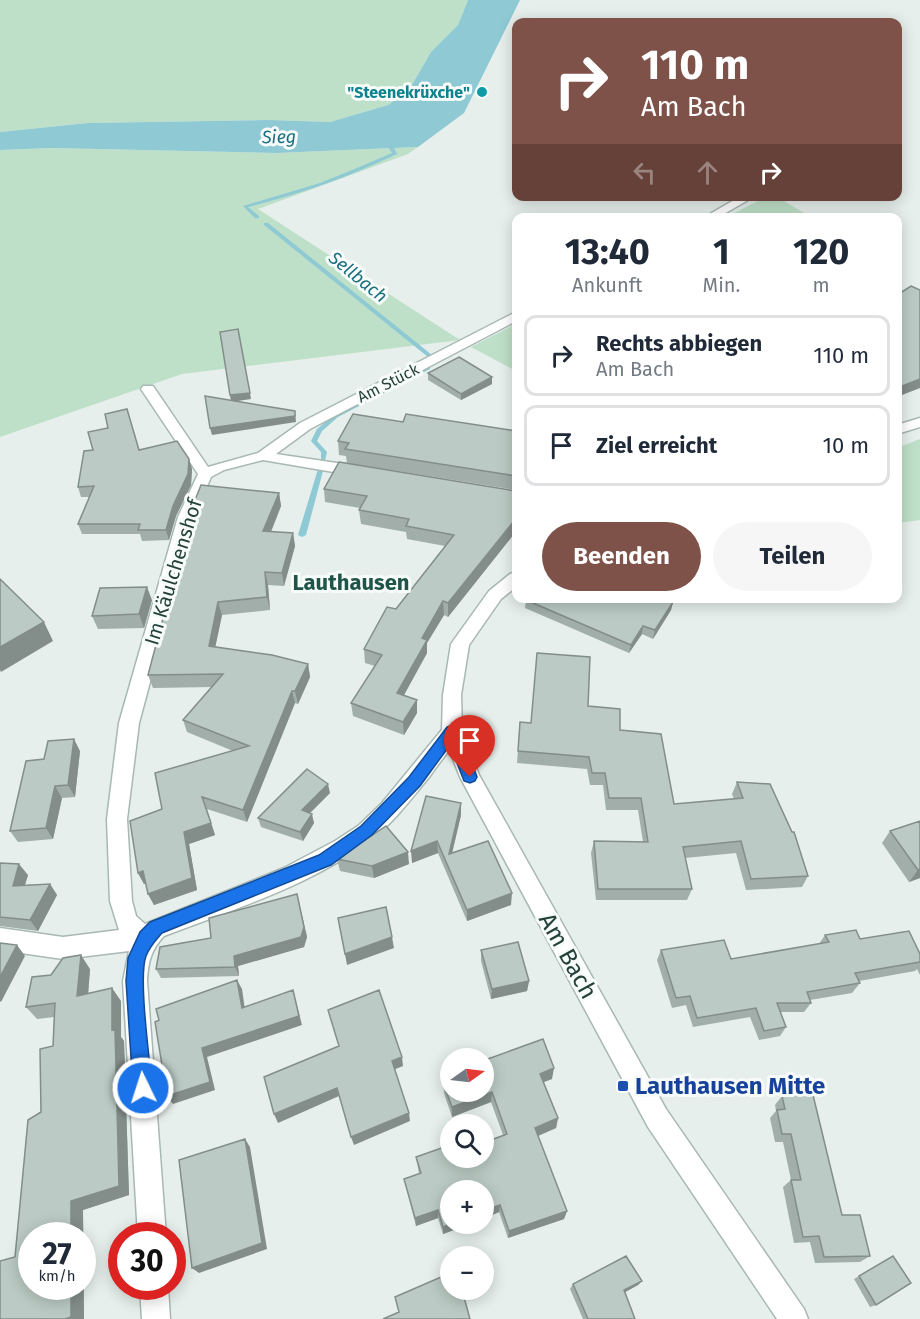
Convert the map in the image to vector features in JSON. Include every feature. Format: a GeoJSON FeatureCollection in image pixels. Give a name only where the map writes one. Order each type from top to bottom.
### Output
{"type":"FeatureCollection","features":[{"type":"Feature","properties":{"kind":"street"},"geometry":{"type":"LineString","coordinates":[[718,213],[740,201]]}},
{"type":"Feature","properties":{"kind":"street","name":"Am Stück"},"geometry":{"type":"LineString","coordinates":[[263,456],[305,426],[512,318]]}},
{"type":"Feature","properties":{"kind":"street"},"geometry":{"type":"LineString","coordinates":[[148,389],[205,474]]}},
{"type":"Feature","properties":{"kind":"street"},"geometry":{"type":"LineString","coordinates":[[902,428],[920,422]]}},
{"type":"Feature","properties":{"kind":"street","name":"Im Käulchenshof"},"geometry":{"type":"LineString","coordinates":[[146,938],[137,934],[126,922],[121,901],[117,819],[129,723],[186,517],[205,474],[219,467],[263,456],[378,474]]}},
{"type":"Feature","properties":{"kind":"street","name":"Am Bach"},"geometry":{"type":"LineString","coordinates":[[512,581],[495,595],[460,644],[452,695],[452,731],[470,777],[657,1118],[794,1319]]}},
{"type":"Feature","properties":{"kind":"street"},"geometry":{"type":"LineString","coordinates":[[151,1222],[135,981],[136,958],[146,938],[156,928],[325,860],[366,831],[414,781],[452,731]]}},
{"type":"Feature","properties":{"kind":"street"},"geometry":{"type":"LineString","coordinates":[[0,939],[63,948],[146,938]]}},
{"type":"Feature","properties":{"kind":"street"},"geometry":{"type":"LineString","coordinates":[[155,1300],[156,1319]]}},
{"type":"Feature","properties":{"kind":"green space"},"geometry":{"type":"Polygon","coordinates":[[[0,0],[468,0],[458,25],[431,52],[409,90],[388,105],[330,122],[269,120],[88,123],[0,132],[0,0]]]}},
{"type":"Feature","properties":{"kind":"green space"},"geometry":{"type":"Polygon","coordinates":[[[418,147],[408,154],[258,209],[460,340],[182,374],[0,437],[0,150],[53,148],[276,153],[418,147]]]}},
{"type":"Feature","properties":{"kind":"green space"},"geometry":{"type":"Polygon","coordinates":[[[758,201],[784,201],[804,213],[734,213],[758,201]]]}},
{"type":"Feature","properties":{"kind":"green space"},"geometry":{"type":"Polygon","coordinates":[[[512,326],[512,369],[471,347],[512,326]]]}},
{"type":"Feature","properties":{"kind":"green space"},"geometry":{"type":"Polygon","coordinates":[[[920,439],[920,520],[902,522],[902,446],[920,439]]]}},
{"type":"Feature","properties":{"kind":"water","name":"Sieg"},"geometry":{"type":"Polygon","coordinates":[[[468,0],[520,0],[464,113],[418,147],[276,153],[53,148],[0,150],[0,132],[88,123],[269,120],[330,122],[388,105],[409,90],[431,52],[458,25],[468,0]]]}},
{"type":"Feature","properties":{"kind":"building"},"geometry":{"type":"Polygon","coordinates":[[[911,286],[920,290],[920,379],[902,386],[902,292],[911,286]]]}},
{"type":"Feature","properties":{"kind":"building"},"geometry":{"type":"Polygon","coordinates":[[[238,329],[250,393],[230,395],[220,332],[238,329]]]}},
{"type":"Feature","properties":{"kind":"building"},"geometry":{"type":"Polygon","coordinates":[[[459,357],[492,377],[461,394],[428,373],[459,357]]]}},
{"type":"Feature","properties":{"kind":"building"},"geometry":{"type":"Polygon","coordinates":[[[205,396],[295,411],[295,416],[210,428],[205,396]]]}},
{"type":"Feature","properties":{"kind":"building"},"geometry":{"type":"Polygon","coordinates":[[[127,409],[139,450],[177,441],[189,459],[188,474],[173,506],[166,530],[138,530],[140,524],[78,524],[94,486],[78,487],[84,451],[93,450],[88,432],[108,428],[105,414],[127,409]]]}},
{"type":"Feature","properties":{"kind":"building"},"geometry":{"type":"Polygon","coordinates":[[[353,414],[403,422],[406,414],[512,430],[512,475],[345,449],[349,443],[338,441],[353,414]]]}},
{"type":"Feature","properties":{"kind":"building"},"geometry":{"type":"Polygon","coordinates":[[[339,462],[512,490],[512,523],[448,603],[443,601],[422,638],[427,640],[397,693],[417,700],[403,722],[351,703],[382,655],[364,649],[387,607],[396,609],[454,535],[406,526],[409,519],[359,510],[367,496],[324,489],[339,462]]]}},
{"type":"Feature","properties":{"kind":"building"},"geometry":{"type":"Polygon","coordinates":[[[201,485],[279,493],[263,531],[293,533],[282,573],[265,572],[267,597],[218,602],[209,646],[272,655],[308,664],[295,691],[292,691],[243,810],[202,797],[211,823],[184,832],[192,878],[148,894],[143,871],[138,873],[130,821],[162,809],[155,773],[249,746],[183,720],[223,674],[148,675],[193,505],[201,485]]]}},
{"type":"Feature","properties":{"kind":"building"},"geometry":{"type":"Polygon","coordinates":[[[0,579],[44,622],[0,647],[0,579]]]}},
{"type":"Feature","properties":{"kind":"building"},"geometry":{"type":"Polygon","coordinates":[[[147,587],[139,614],[92,616],[100,588],[147,587]]]}},
{"type":"Feature","properties":{"kind":"building"},"geometry":{"type":"Polygon","coordinates":[[[533,603],[672,603],[655,630],[643,626],[631,645],[533,603]]]}},
{"type":"Feature","properties":{"kind":"building"},"geometry":{"type":"Polygon","coordinates":[[[537,653],[590,657],[588,706],[620,709],[620,730],[661,734],[674,804],[743,798],[737,782],[770,784],[794,832],[808,876],[751,879],[741,841],[683,847],[692,889],[598,889],[594,841],[648,842],[641,798],[609,798],[605,773],[592,773],[589,757],[518,751],[520,722],[531,723],[537,653]]]}},
{"type":"Feature","properties":{"kind":"building"},"geometry":{"type":"Polygon","coordinates":[[[74,739],[68,785],[55,786],[46,828],[10,831],[26,761],[44,759],[48,741],[74,739]]]}},
{"type":"Feature","properties":{"kind":"building"},"geometry":{"type":"Polygon","coordinates":[[[307,769],[328,784],[302,810],[312,814],[300,832],[258,818],[307,769]]]}},
{"type":"Feature","properties":{"kind":"building"},"geometry":{"type":"Polygon","coordinates":[[[426,796],[461,803],[449,854],[488,841],[512,893],[467,910],[437,841],[411,851],[426,796]]]}},
{"type":"Feature","properties":{"kind":"building"},"geometry":{"type":"Polygon","coordinates":[[[920,821],[920,869],[918,870],[890,831],[920,821]]]}},
{"type":"Feature","properties":{"kind":"building"},"geometry":{"type":"Polygon","coordinates":[[[386,826],[408,852],[372,866],[337,859],[386,826]]]}},
{"type":"Feature","properties":{"kind":"building"},"geometry":{"type":"Polygon","coordinates":[[[0,863],[19,864],[13,886],[50,884],[30,920],[0,917],[0,863]]]}},
{"type":"Feature","properties":{"kind":"building"},"geometry":{"type":"Polygon","coordinates":[[[297,894],[304,927],[301,937],[234,956],[235,967],[156,969],[160,947],[211,938],[209,918],[297,894]]]}},
{"type":"Feature","properties":{"kind":"building"},"geometry":{"type":"Polygon","coordinates":[[[386,907],[392,937],[345,954],[338,918],[386,907]]]}},
{"type":"Feature","properties":{"kind":"building"},"geometry":{"type":"Polygon","coordinates":[[[856,930],[860,939],[909,931],[920,954],[920,962],[855,973],[860,983],[807,992],[811,1003],[777,1003],[786,1027],[764,1031],[756,1008],[697,1018],[690,996],[676,998],[661,950],[724,940],[731,959],[829,942],[825,935],[856,930]]]}},
{"type":"Feature","properties":{"kind":"building"},"geometry":{"type":"Polygon","coordinates":[[[518,942],[529,981],[492,989],[481,950],[518,942]]]}},
{"type":"Feature","properties":{"kind":"building"},"geometry":{"type":"Polygon","coordinates":[[[0,943],[17,945],[0,977],[0,943]]]}},
{"type":"Feature","properties":{"kind":"building"},"geometry":{"type":"Polygon","coordinates":[[[81,955],[77,996],[112,988],[119,1186],[71,1201],[71,1222],[18,1222],[28,1120],[41,1112],[40,1049],[53,1046],[55,1003],[26,1007],[32,977],[51,975],[63,958],[81,955]]]}},
{"type":"Feature","properties":{"kind":"building"},"geometry":{"type":"Polygon","coordinates":[[[237,980],[242,1008],[293,990],[299,1016],[202,1048],[210,1082],[167,1096],[155,1022],[159,1020],[156,1009],[237,980]]]}},
{"type":"Feature","properties":{"kind":"building"},"geometry":{"type":"Polygon","coordinates":[[[379,990],[402,1057],[392,1061],[409,1113],[351,1137],[337,1088],[274,1114],[264,1077],[339,1046],[328,1010],[379,990]]]}},
{"type":"Feature","properties":{"kind":"building"},"geometry":{"type":"Polygon","coordinates":[[[543,1039],[554,1068],[540,1074],[558,1118],[535,1128],[567,1211],[509,1231],[500,1205],[494,1207],[494,1180],[440,1180],[440,1217],[438,1210],[415,1218],[404,1179],[421,1173],[416,1157],[440,1149],[440,1168],[494,1168],[494,1139],[507,1134],[494,1098],[494,1057],[543,1039]]]}},
{"type":"Feature","properties":{"kind":"building"},"geometry":{"type":"Polygon","coordinates":[[[813,1095],[842,1215],[860,1215],[870,1256],[824,1257],[819,1236],[803,1237],[791,1180],[801,1180],[791,1134],[782,1134],[777,1110],[785,1109],[782,1096],[813,1095]]]}},
{"type":"Feature","properties":{"kind":"building"},"geometry":{"type":"Polygon","coordinates":[[[450,1102],[465,1102],[452,1107],[450,1102]]]}},
{"type":"Feature","properties":{"kind":"building"},"geometry":{"type":"Polygon","coordinates":[[[245,1139],[262,1243],[192,1268],[179,1160],[245,1139]]]}},
{"type":"Feature","properties":{"kind":"building"},"geometry":{"type":"Polygon","coordinates":[[[18,1225],[18,1300],[71,1300],[71,1317],[65,1319],[0,1319],[0,1261],[15,1257],[18,1225]]]}},
{"type":"Feature","properties":{"kind":"building"},"geometry":{"type":"Polygon","coordinates":[[[626,1256],[642,1281],[624,1290],[635,1319],[588,1319],[573,1284],[626,1256]]]}},
{"type":"Feature","properties":{"kind":"building"},"geometry":{"type":"Polygon","coordinates":[[[893,1256],[911,1283],[876,1305],[859,1276],[893,1256]]]}},
{"type":"Feature","properties":{"kind":"building"},"geometry":{"type":"Polygon","coordinates":[[[440,1277],[440,1300],[465,1300],[470,1319],[383,1319],[399,1312],[395,1297],[440,1277]]]}},
{"type":"Feature","properties":{"kind":"waterway","name":"Sellbach"},"geometry":{"type":"LineString","coordinates":[[257,217],[245,206],[322,184],[395,153],[388,139]]}},
{"type":"Feature","properties":{"kind":"waterway","name":"Sellbach"},"geometry":{"type":"LineString","coordinates":[[266,224],[430,356]]}},
{"type":"Feature","properties":{"kind":"waterway","name":"Sellbach"},"geometry":{"type":"LineString","coordinates":[[323,460],[324,452],[314,441],[319,430],[336,416],[428,368]]}},
{"type":"Feature","properties":{"kind":"waterway","name":"Sellbach"},"geometry":{"type":"LineString","coordinates":[[302,535],[320,471]]}},
{"type":"Feature","properties":{"kind":"place","name":"\"Steenekrüxche\""},"geometry":{"type":"Point","coordinates":[482,92]}},
{"type":"Feature","properties":{"kind":"place","name":"Lauthausen Mitte"},"geometry":{"type":"Point","coordinates":[623,1086]}},
{"type":"Feature","properties":{"kind":"district","name":"Lauthausen"},"geometry":{"type":"Point","coordinates":[351,582]}},
{"type":"Feature","properties":{"kind":"route"},"geometry":{"type":"LineString","coordinates":[[143,1088],[135,981],[136,958],[146,938],[156,928],[325,860],[366,831],[414,781],[452,731],[470,777]]}}]}
